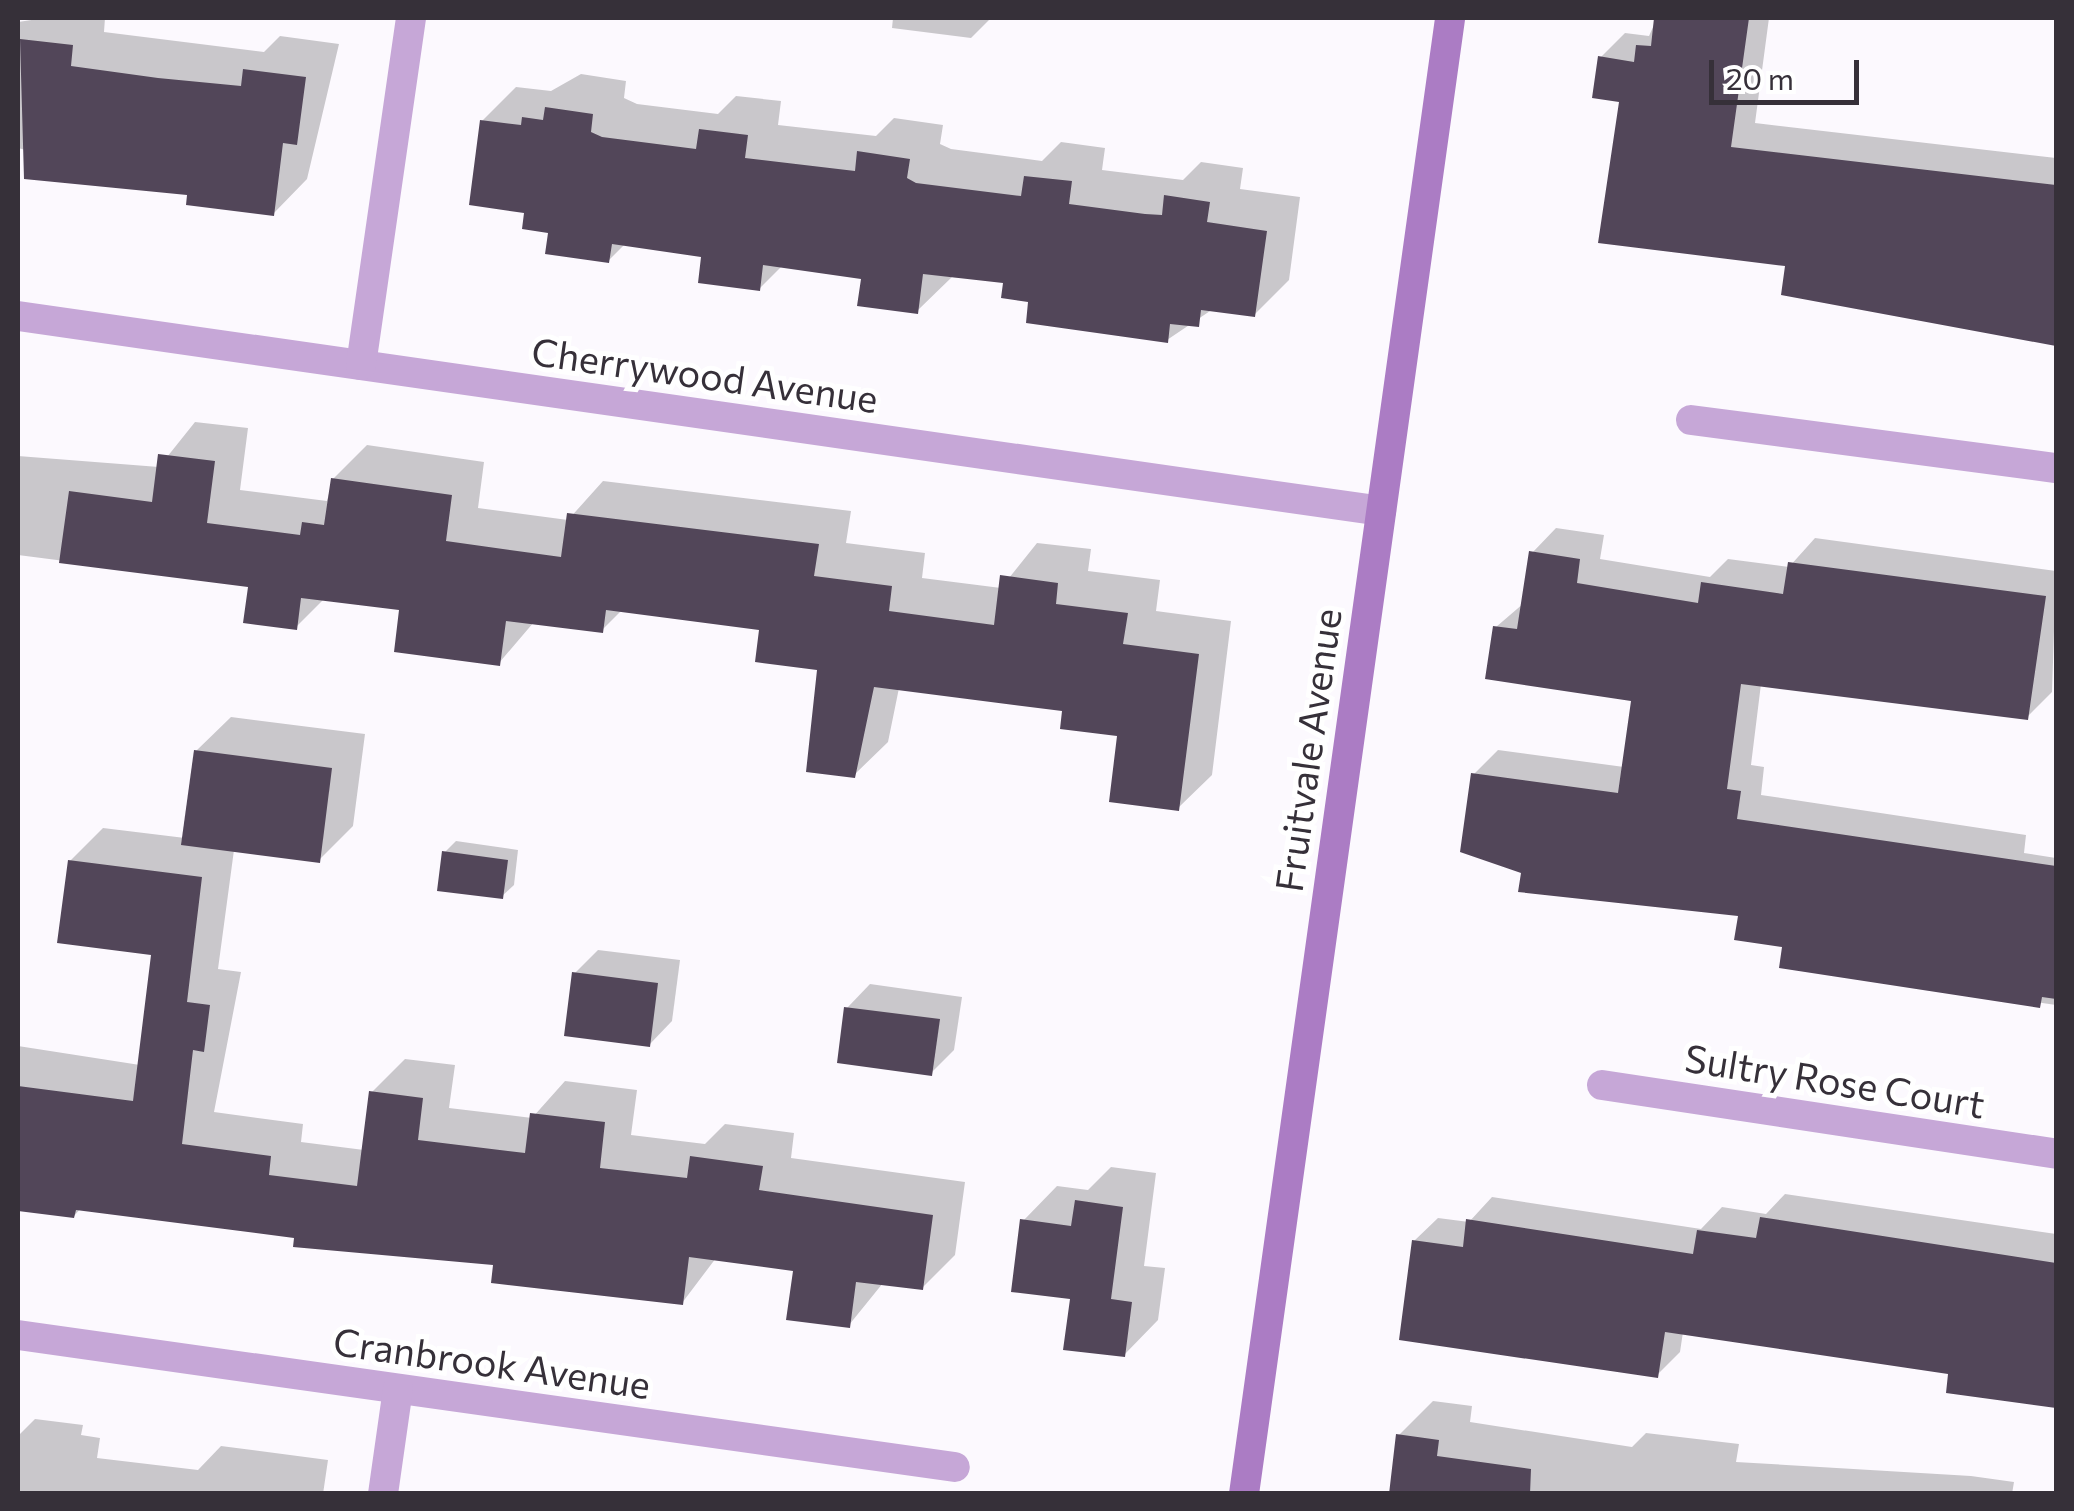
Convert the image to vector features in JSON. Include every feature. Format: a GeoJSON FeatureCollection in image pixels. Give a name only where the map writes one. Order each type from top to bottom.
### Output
{"type":"FeatureCollection","features":[{"type":"Feature","properties":{"kind":"main road","name":"Fruitvale Avenue"},"geometry":{"type":"LineString","coordinates":[[1244,1494],[1450,18]]}},
{"type":"Feature","properties":{"kind":"street"},"geometry":{"type":"LineString","coordinates":[[361,365],[411,18]]}},
{"type":"Feature","properties":{"kind":"street","name":"Cherrywood Avenue"},"geometry":{"type":"LineString","coordinates":[[18,316],[1381,511]]}},
{"type":"Feature","properties":{"kind":"street"},"geometry":{"type":"LineString","coordinates":[[1691,420],[2056,468]]}},
{"type":"Feature","properties":{"kind":"street","name":"Sultry Rose Court"},"geometry":{"type":"LineString","coordinates":[[1602,1084],[2056,1154]]}},
{"type":"Feature","properties":{"kind":"street","name":"Cranbrook Avenue"},"geometry":{"type":"LineString","coordinates":[[18,1335],[955,1467]]}},
{"type":"Feature","properties":{"kind":"street"},"geometry":{"type":"LineString","coordinates":[[384,1494],[398,1389]]}},
{"type":"Feature","properties":{"kind":"building"},"geometry":{"type":"Polygon","coordinates":[[[1654,18],[1749,18],[1731,147],[2056,185],[2056,346],[1781,295],[1785,266],[1598,243],[1619,102],[1592,98],[1598,56],[1634,62],[1636,45],[1651,46],[1654,18]]]}},
{"type":"Feature","properties":{"kind":"building"},"geometry":{"type":"Polygon","coordinates":[[[20,39],[73,45],[71,66],[158,78],[241,86],[243,69],[306,77],[297,145],[283,143],[274,216],[186,205],[187,195],[24,179],[20,39]]]}},
{"type":"Feature","properties":{"kind":"building"},"geometry":{"type":"Polygon","coordinates":[[[545,107],[593,114],[591,132],[602,137],[696,149],[699,129],[748,135],[745,158],[855,171],[857,151],[910,159],[907,178],[916,183],[1021,196],[1024,176],[1072,181],[1069,204],[1145,214],[1162,215],[1164,195],[1210,202],[1207,222],[1267,231],[1255,317],[1201,310],[1199,327],[1170,324],[1168,343],[1026,323],[1028,302],[1001,298],[1003,283],[923,274],[918,314],[857,306],[861,279],[763,265],[760,291],[698,283],[701,257],[612,244],[609,263],[545,254],[548,233],[522,229],[524,213],[469,205],[480,120],[521,125],[522,117],[543,120],[545,107]]]}},
{"type":"Feature","properties":{"kind":"building"},"geometry":{"type":"Polygon","coordinates":[[[158,454],[215,461],[207,523],[300,535],[302,522],[324,525],[331,478],[452,495],[446,541],[561,557],[567,513],[819,544],[814,576],[892,586],[889,611],[994,625],[1000,575],[1058,583],[1056,604],[1128,613],[1123,644],[1199,654],[1179,811],[1109,802],[1117,736],[1060,729],[1062,711],[874,687],[855,778],[806,772],[817,670],[755,662],[759,630],[606,610],[603,633],[506,621],[500,666],[394,652],[399,610],[301,598],[297,630],[243,623],[248,587],[59,563],[69,491],[152,502],[158,454]]]}},
{"type":"Feature","properties":{"kind":"building"},"geometry":{"type":"Polygon","coordinates":[[[1529,551],[1580,559],[1577,583],[1698,603],[1701,582],[1783,594],[1788,562],[2046,596],[2028,720],[1741,684],[1727,789],[1741,791],[1737,819],[2056,866],[2056,999],[2042,997],[2040,1008],[1779,968],[1782,947],[1734,940],[1738,916],[1518,892],[1521,873],[1460,852],[1471,773],[1618,793],[1631,701],[1485,679],[1493,626],[1517,629],[1529,551]]]}},
{"type":"Feature","properties":{"kind":"building"},"geometry":{"type":"Polygon","coordinates":[[[194,750],[332,768],[320,863],[181,845],[194,750]]]}},
{"type":"Feature","properties":{"kind":"building"},"geometry":{"type":"Polygon","coordinates":[[[442,851],[508,860],[503,899],[437,891],[442,851]]]}},
{"type":"Feature","properties":{"kind":"building"},"geometry":{"type":"Polygon","coordinates":[[[68,860],[202,877],[187,1002],[210,1005],[204,1052],[193,1050],[182,1144],[271,1156],[269,1175],[357,1186],[369,1091],[423,1098],[418,1140],[525,1153],[530,1113],[605,1122],[600,1168],[687,1178],[690,1156],[763,1166],[759,1190],[933,1215],[923,1290],[856,1282],[850,1328],[786,1320],[793,1271],[689,1257],[683,1305],[491,1283],[493,1265],[293,1247],[294,1238],[76,1210],[74,1218],[18,1211],[18,1086],[133,1101],[151,955],[57,943],[68,860]]]}},
{"type":"Feature","properties":{"kind":"building"},"geometry":{"type":"Polygon","coordinates":[[[572,972],[658,983],[650,1047],[564,1036],[572,972]]]}},
{"type":"Feature","properties":{"kind":"building"},"geometry":{"type":"Polygon","coordinates":[[[844,1007],[940,1019],[932,1076],[837,1063],[844,1007]]]}},
{"type":"Feature","properties":{"kind":"building"},"geometry":{"type":"Polygon","coordinates":[[[1075,1200],[1123,1207],[1111,1299],[1132,1302],[1125,1357],[1063,1350],[1070,1299],[1011,1292],[1020,1219],[1071,1226],[1075,1200]]]}},
{"type":"Feature","properties":{"kind":"building"},"geometry":{"type":"Polygon","coordinates":[[[1760,1217],[2056,1263],[2056,1408],[1946,1393],[1948,1374],[1665,1332],[1658,1378],[1399,1340],[1412,1240],[1463,1247],[1466,1219],[1693,1254],[1697,1230],[1756,1238],[1760,1217]]]}},
{"type":"Feature","properties":{"kind":"building"},"geometry":{"type":"Polygon","coordinates":[[[1396,1434],[1439,1440],[1437,1456],[1531,1469],[1530,1494],[1389,1494],[1396,1434]]]}}]}
